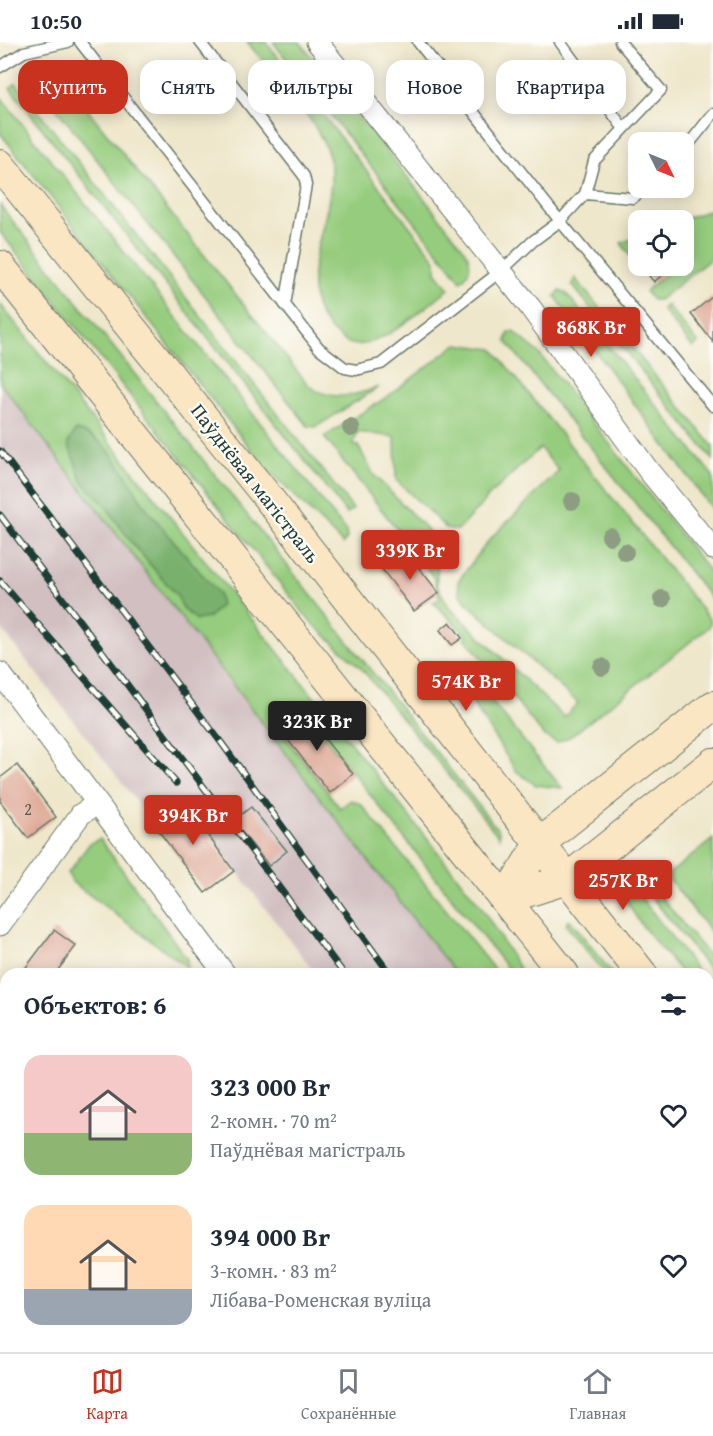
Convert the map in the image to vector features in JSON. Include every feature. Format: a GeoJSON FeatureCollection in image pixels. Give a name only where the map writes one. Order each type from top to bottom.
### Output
{"type":"FeatureCollection","features":[{"type":"Feature","properties":{"kind":"main road","name":"Паўднёвая магістраль"},"geometry":{"type":"LineString","coordinates":[[0,165],[262,490],[637,968]]}},
{"type":"Feature","properties":{"kind":"main road"},"geometry":{"type":"LineString","coordinates":[[0,266],[559,968]]}},
{"type":"Feature","properties":{"kind":"main road"},"geometry":{"type":"LineString","coordinates":[[505,899],[539,844],[713,706]]}},
{"type":"Feature","properties":{"kind":"main road"},"geometry":{"type":"LineString","coordinates":[[505,899],[567,879],[713,763]]}},
{"type":"Feature","properties":{"kind":"street"},"geometry":{"type":"LineString","coordinates":[[316,42],[501,271],[648,470],[713,549]]}},
{"type":"Feature","properties":{"kind":"street"},"geometry":{"type":"LineString","coordinates":[[0,673],[220,968]]}},
{"type":"Feature","properties":{"kind":"street"},"geometry":{"type":"LineString","coordinates":[[0,925],[81,814],[97,804]]}},
{"type":"Feature","properties":{"kind":"lane"},"geometry":{"type":"LineString","coordinates":[[0,67],[24,52],[68,42]]}},
{"type":"Feature","properties":{"kind":"lane"},"geometry":{"type":"LineString","coordinates":[[80,42],[326,356],[345,368],[369,368],[397,353],[501,271],[533,241],[560,221],[585,194],[594,161],[661,90],[620,42]]}},
{"type":"Feature","properties":{"kind":"lane"},"geometry":{"type":"LineString","coordinates":[[200,42],[304,176],[306,185],[285,305]]}},
{"type":"Feature","properties":{"kind":"lane"},"geometry":{"type":"LineString","coordinates":[[418,42],[560,221],[713,406]]}},
{"type":"Feature","properties":{"kind":"lane"},"geometry":{"type":"LineString","coordinates":[[560,42],[624,129]]}},
{"type":"Feature","properties":{"kind":"lane"},"geometry":{"type":"LineString","coordinates":[[694,138],[713,114]]}},
{"type":"Feature","properties":{"kind":"lane"},"geometry":{"type":"LineString","coordinates":[[585,194],[628,198]]}},
{"type":"Feature","properties":{"kind":"shaded area"},"geometry":{"type":"Polygon","coordinates":[[[0,365],[297,717],[326,788],[324,790],[339,809],[347,803],[476,968],[311,968],[182,800],[152,821],[0,627],[0,365]]]}},
{"type":"Feature","properties":{"kind":"green space"},"geometry":{"type":"Polygon","coordinates":[[[247,42],[266,42],[280,60],[262,60],[247,42]]]}},
{"type":"Feature","properties":{"kind":"green space"},"geometry":{"type":"Polygon","coordinates":[[[273,42],[300,42],[314,60],[287,60],[273,42]]]}},
{"type":"Feature","properties":{"kind":"green space"},"geometry":{"type":"Polygon","coordinates":[[[16,83],[18,98],[10,88],[16,83]]]}},
{"type":"Feature","properties":{"kind":"green space"},"geometry":{"type":"Polygon","coordinates":[[[0,96],[346,531],[347,538],[343,544],[265,467],[0,133],[0,96]]]}},
{"type":"Feature","properties":{"kind":"green space"},"geometry":{"type":"Polygon","coordinates":[[[31,114],[41,114],[353,509],[347,514],[31,114]]]}},
{"type":"Feature","properties":{"kind":"green space"},"geometry":{"type":"Polygon","coordinates":[[[61,114],[91,114],[309,386],[335,396],[352,395],[379,387],[316,427],[308,426],[61,114]]]}},
{"type":"Feature","properties":{"kind":"green space"},"geometry":{"type":"Polygon","coordinates":[[[307,114],[322,114],[436,260],[436,272],[449,289],[389,334],[363,344],[352,344],[342,340],[333,332],[319,313],[313,292],[313,270],[331,179],[329,157],[307,114]]]}},
{"type":"Feature","properties":{"kind":"green space"},"geometry":{"type":"Polygon","coordinates":[[[330,114],[357,114],[465,250],[470,267],[461,281],[330,114]]]}},
{"type":"Feature","properties":{"kind":"green space"},"geometry":{"type":"Polygon","coordinates":[[[0,205],[499,831],[499,837],[361,668],[309,620],[0,232],[0,205]]]}},
{"type":"Feature","properties":{"kind":"green space"},"geometry":{"type":"Polygon","coordinates":[[[713,209],[713,257],[694,272],[694,216],[713,209]]]}},
{"type":"Feature","properties":{"kind":"green space"},"geometry":{"type":"Polygon","coordinates":[[[628,240],[628,253],[621,243],[628,240]]]}},
{"type":"Feature","properties":{"kind":"green space"},"geometry":{"type":"Polygon","coordinates":[[[664,276],[689,276],[659,300],[652,300],[645,291],[664,276]]]}},
{"type":"Feature","properties":{"kind":"green space"},"geometry":{"type":"Polygon","coordinates":[[[575,278],[713,446],[713,460],[572,285],[575,278]]]}},
{"type":"Feature","properties":{"kind":"green space"},"geometry":{"type":"Polygon","coordinates":[[[560,291],[566,293],[713,476],[713,511],[555,296],[560,291]]]}},
{"type":"Feature","properties":{"kind":"green space"},"geometry":{"type":"Polygon","coordinates":[[[0,304],[480,905],[519,968],[507,968],[303,710],[279,730],[340,808],[351,800],[361,804],[493,968],[451,968],[0,383],[0,304]]]}},
{"type":"Feature","properties":{"kind":"green space"},"geometry":{"type":"Polygon","coordinates":[[[667,305],[698,343],[693,348],[662,309],[667,305]]]}},
{"type":"Feature","properties":{"kind":"green space"},"geometry":{"type":"Polygon","coordinates":[[[513,331],[537,351],[713,576],[713,601],[506,341],[508,334],[513,331]]]}},
{"type":"Feature","properties":{"kind":"green space"},"geometry":{"type":"Polygon","coordinates":[[[457,344],[493,349],[711,621],[709,627],[571,736],[557,743],[544,736],[465,638],[467,636],[433,602],[440,599],[434,578],[412,548],[438,552],[437,585],[449,607],[564,717],[578,703],[466,602],[460,594],[458,581],[490,539],[559,471],[540,448],[492,493],[458,530],[447,529],[396,480],[395,437],[358,432],[353,445],[358,446],[374,475],[435,538],[432,540],[403,537],[324,437],[387,397],[457,344]]]}},
{"type":"Feature","properties":{"kind":"green space"},"geometry":{"type":"Polygon","coordinates":[[[76,430],[89,435],[111,453],[152,515],[218,593],[221,605],[208,618],[197,620],[184,610],[177,596],[131,542],[105,505],[82,481],[68,443],[76,430]]]}},
{"type":"Feature","properties":{"kind":"green space"},"geometry":{"type":"Polygon","coordinates":[[[458,671],[467,671],[562,788],[536,785],[516,771],[454,674],[458,671]]]}},
{"type":"Feature","properties":{"kind":"green space"},"geometry":{"type":"Polygon","coordinates":[[[100,839],[187,959],[187,967],[72,882],[68,873],[90,843],[100,839]]]}},
{"type":"Feature","properties":{"kind":"green space"},"geometry":{"type":"Polygon","coordinates":[[[713,839],[713,872],[711,874],[713,877],[713,935],[669,879],[670,873],[713,839]]]}},
{"type":"Feature","properties":{"kind":"green space"},"geometry":{"type":"Polygon","coordinates":[[[620,870],[695,968],[678,968],[632,911],[621,883],[620,870]]]}},
{"type":"Feature","properties":{"kind":"green space"},"geometry":{"type":"Polygon","coordinates":[[[648,885],[653,887],[713,961],[713,968],[708,968],[646,890],[648,885]]]}},
{"type":"Feature","properties":{"kind":"green space"},"geometry":{"type":"Polygon","coordinates":[[[568,920],[571,921],[608,968],[601,968],[566,925],[568,920]]]}},
{"type":"Feature","properties":{"kind":"building"},"geometry":{"type":"Polygon","coordinates":[[[649,276],[661,276],[654,282],[649,276]]]}},
{"type":"Feature","properties":{"kind":"building"},"geometry":{"type":"Polygon","coordinates":[[[713,296],[713,342],[691,314],[713,296]]]}},
{"type":"Feature","properties":{"kind":"building"},"geometry":{"type":"Polygon","coordinates":[[[405,550],[439,593],[414,611],[381,568],[405,550]]]}},
{"type":"Feature","properties":{"kind":"building"},"geometry":{"type":"Polygon","coordinates":[[[450,622],[462,638],[452,645],[440,630],[450,622]]]}},
{"type":"Feature","properties":{"kind":"building"},"geometry":{"type":"Polygon","coordinates":[[[303,712],[353,774],[330,793],[280,730],[303,712]]]}},
{"type":"Feature","properties":{"kind":"building"},"geometry":{"type":"Polygon","coordinates":[[[17,765],[56,817],[28,838],[0,801],[0,778],[17,765]]]}},
{"type":"Feature","properties":{"kind":"building"},"geometry":{"type":"Polygon","coordinates":[[[182,800],[234,871],[205,893],[152,822],[182,800]]]}},
{"type":"Feature","properties":{"kind":"building"},"geometry":{"type":"Polygon","coordinates":[[[251,807],[287,851],[269,866],[233,821],[251,807]]]}},
{"type":"Feature","properties":{"kind":"building"},"geometry":{"type":"Polygon","coordinates":[[[54,930],[76,946],[60,968],[26,968],[54,930]]]}},
{"type":"Feature","properties":{"kind":"railway"},"geometry":{"type":"LineString","coordinates":[[0,451],[223,745],[386,968]]}},
{"type":"Feature","properties":{"kind":"railway"},"geometry":{"type":"LineString","coordinates":[[0,515],[340,968]]}},
{"type":"Feature","properties":{"kind":"railway"},"geometry":{"type":"LineString","coordinates":[[0,581],[176,783]]}}]}
